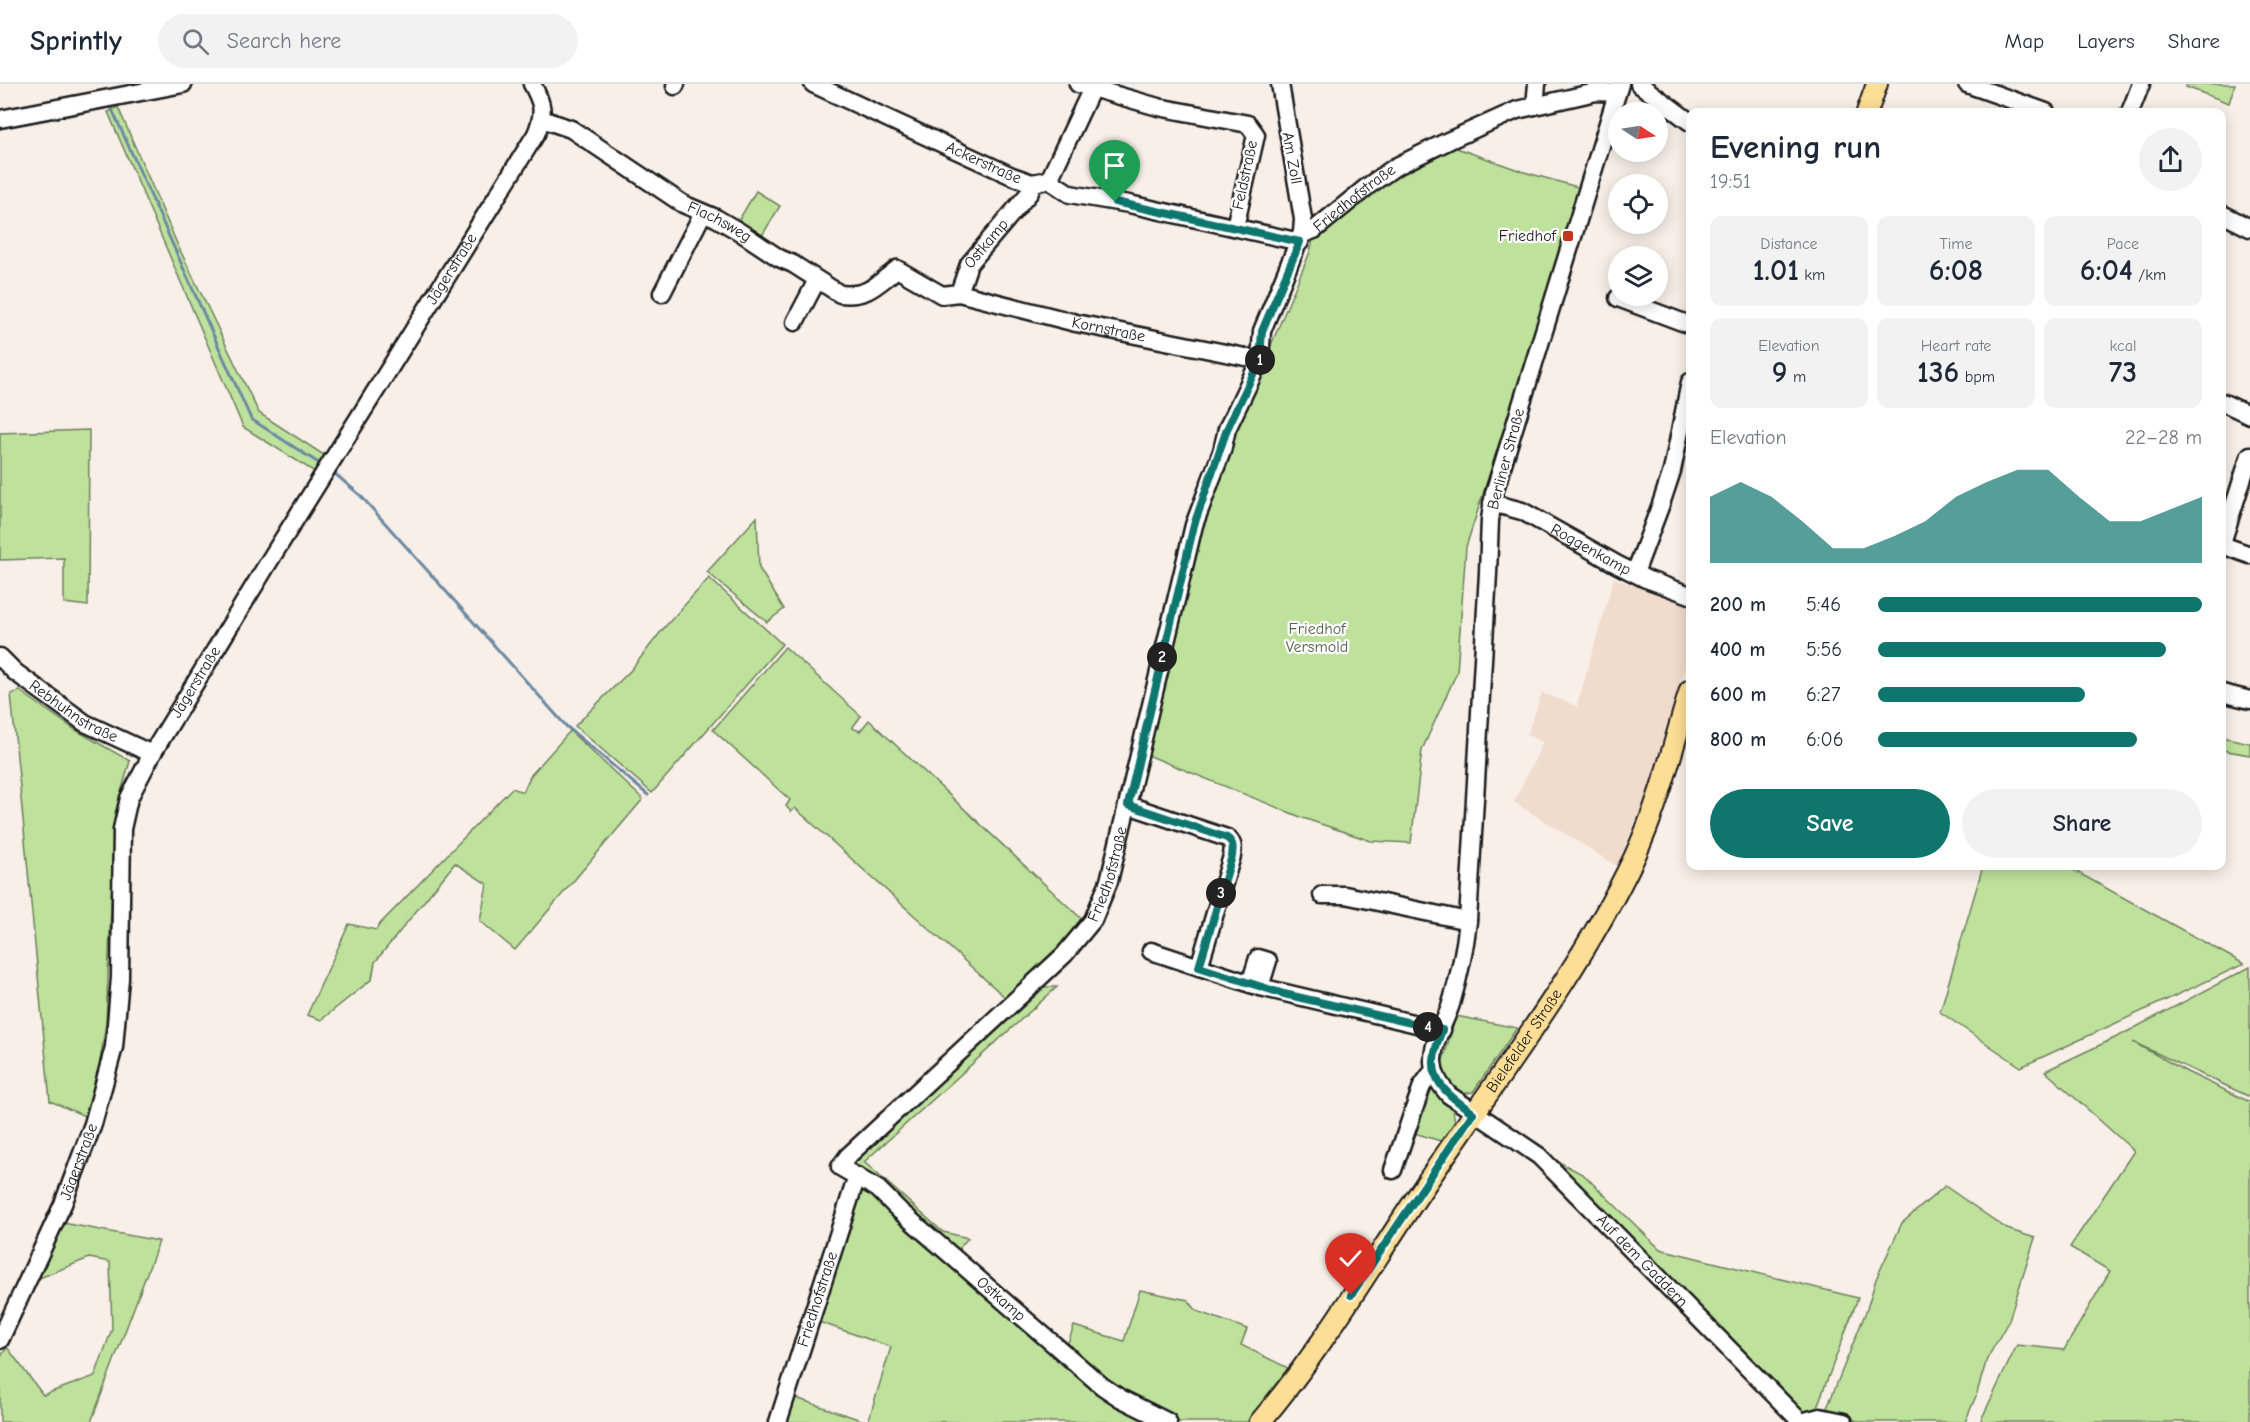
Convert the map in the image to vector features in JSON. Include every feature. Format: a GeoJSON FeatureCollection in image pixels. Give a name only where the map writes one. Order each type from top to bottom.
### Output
{"type":"FeatureCollection","features":[{"type":"Feature","properties":{"kind":"main road"},"geometry":{"type":"LineString","coordinates":[[1868,108],[1877,84]]}},
{"type":"Feature","properties":{"kind":"main road","name":"Bielefelder Straße"},"geometry":{"type":"LineString","coordinates":[[1260,1422],[1317,1346],[1539,1018],[1608,909],[1635,855],[1656,803],[1686,703]]}},
{"type":"Feature","properties":{"kind":"street"},"geometry":{"type":"LineString","coordinates":[[0,119],[180,84]]}},
{"type":"Feature","properties":{"kind":"street"},"geometry":{"type":"LineString","coordinates":[[532,84],[542,104],[542,119]]}},
{"type":"Feature","properties":{"kind":"street","name":"Ackerstraße"},"geometry":{"type":"LineString","coordinates":[[813,84],[1012,176],[1032,183],[1049,180]]}},
{"type":"Feature","properties":{"kind":"street","name":"Am Zoll"},"geometry":{"type":"LineString","coordinates":[[1280,84],[1303,219],[1301,237]]}},
{"type":"Feature","properties":{"kind":"street"},"geometry":{"type":"LineString","coordinates":[[1535,106],[1537,84]]}},
{"type":"Feature","properties":{"kind":"street"},"geometry":{"type":"LineString","coordinates":[[1639,84],[1686,119]]}},
{"type":"Feature","properties":{"kind":"street"},"geometry":{"type":"LineString","coordinates":[[1967,84],[2035,108]]}},
{"type":"Feature","properties":{"kind":"street"},"geometry":{"type":"LineString","coordinates":[[2132,108],[2141,84]]}},
{"type":"Feature","properties":{"kind":"street"},"geometry":{"type":"LineString","coordinates":[[1088,86],[1049,180],[1070,194],[1235,227],[1301,237]]}},
{"type":"Feature","properties":{"kind":"street","name":"Feldstraße"},"geometry":{"type":"LineString","coordinates":[[1088,86],[1158,107],[1248,124],[1256,135],[1235,227]]}},
{"type":"Feature","properties":{"kind":"street","name":"Friedhofstraße"},"geometry":{"type":"LineString","coordinates":[[840,1167],[848,1155],[1078,940],[1093,920],[1105,894],[1117,853],[1194,525],[1227,429],[1260,360],[1262,331],[1301,237],[1314,230],[1395,167],[1517,110],[1618,89]]}},
{"type":"Feature","properties":{"kind":"street","name":"Berliner Straße"},"geometry":{"type":"LineString","coordinates":[[1435,1073],[1434,1048],[1451,1005],[1462,962],[1468,921],[1492,503],[1618,89]]}},
{"type":"Feature","properties":{"kind":"street","name":"Flachsweg"},"geometry":{"type":"LineString","coordinates":[[542,119],[571,129],[683,204],[740,232],[840,294],[861,295],[897,269],[942,296],[959,293]]}},
{"type":"Feature","properties":{"kind":"street","name":"Jägerstraße"},"geometry":{"type":"LineString","coordinates":[[0,1340],[63,1204],[93,1124],[114,1047],[120,978],[122,829],[129,798],[152,754],[273,555],[490,209],[536,134],[542,119]]}},
{"type":"Feature","properties":{"kind":"street","name":"Ostkamp"},"geometry":{"type":"LineString","coordinates":[[959,293],[969,264],[1030,192],[1032,183]]}},
{"type":"Feature","properties":{"kind":"street"},"geometry":{"type":"LineString","coordinates":[[662,293],[704,213]]}},
{"type":"Feature","properties":{"kind":"street"},"geometry":{"type":"LineString","coordinates":[[2226,216],[2250,228]]}},
{"type":"Feature","properties":{"kind":"street"},"geometry":{"type":"LineString","coordinates":[[795,322],[817,279]]}},
{"type":"Feature","properties":{"kind":"street","name":"Kornstraße"},"geometry":{"type":"LineString","coordinates":[[959,293],[1076,323],[1260,360]]}},
{"type":"Feature","properties":{"kind":"street"},"geometry":{"type":"LineString","coordinates":[[1639,306],[1686,324]]}},
{"type":"Feature","properties":{"kind":"street"},"geometry":{"type":"LineString","coordinates":[[1635,573],[1672,471],[1686,402]]}},
{"type":"Feature","properties":{"kind":"street"},"geometry":{"type":"LineString","coordinates":[[2226,404],[2250,416]]}},
{"type":"Feature","properties":{"kind":"street"},"geometry":{"type":"LineString","coordinates":[[2226,531],[2250,455]]}},
{"type":"Feature","properties":{"kind":"street","name":"Roggenkamp"},"geometry":{"type":"LineString","coordinates":[[1492,503],[1522,511],[1635,573],[1686,592]]}},
{"type":"Feature","properties":{"kind":"street"},"geometry":{"type":"LineString","coordinates":[[2226,546],[2250,555]]}},
{"type":"Feature","properties":{"kind":"street","name":"Rebhuhnstraße"},"geometry":{"type":"LineString","coordinates":[[0,657],[15,672],[85,723],[152,754]]}},
{"type":"Feature","properties":{"kind":"street"},"geometry":{"type":"LineString","coordinates":[[2226,694],[2250,700]]}},
{"type":"Feature","properties":{"kind":"street"},"geometry":{"type":"LineString","coordinates":[[1128,805],[1231,841],[1232,856],[1199,967]]}},
{"type":"Feature","properties":{"kind":"street"},"geometry":{"type":"LineString","coordinates":[[1322,895],[1346,895],[1468,921]]}},
{"type":"Feature","properties":{"kind":"street"},"geometry":{"type":"LineString","coordinates":[[1151,951],[1255,986],[1442,1030]]}},
{"type":"Feature","properties":{"kind":"street"},"geometry":{"type":"LineString","coordinates":[[1393,1170],[1422,1086],[1430,1075],[1435,1073],[1440,1086],[1473,1113]]}},
{"type":"Feature","properties":{"kind":"street","name":"Auf dem Gaddern"},"geometry":{"type":"LineString","coordinates":[[1473,1113],[1539,1156],[1801,1422]]}},
{"type":"Feature","properties":{"kind":"street","name":"Ostkamp"},"geometry":{"type":"LineString","coordinates":[[840,1167],[878,1189],[900,1211],[1094,1379],[1120,1398],[1168,1422]]}},
{"type":"Feature","properties":{"kind":"street","name":"Friedhofstraße"},"geometry":{"type":"LineString","coordinates":[[778,1422],[857,1176]]}},
{"type":"Feature","properties":{"kind":"street"},"geometry":{"type":"LineString","coordinates":[[1801,1422],[1820,1417],[1844,1422]]}},
{"type":"Feature","properties":{"kind":"shaded area"},"geometry":{"type":"Polygon","coordinates":[[[1614,578],[1686,605],[1686,664],[1649,789],[1617,866],[1514,802],[1543,742],[1527,735],[1542,693],[1577,706],[1614,578]]]}},
{"type":"Feature","properties":{"kind":"green space"},"geometry":{"type":"Polygon","coordinates":[[[2187,84],[2235,84],[2229,103],[2186,87],[2187,84]]]}},
{"type":"Feature","properties":{"kind":"green space"},"geometry":{"type":"Polygon","coordinates":[[[118,107],[178,246],[259,413],[327,457],[318,474],[243,427],[108,112],[118,107]]]}},
{"type":"Feature","properties":{"kind":"green space","name":"Friedhof Versmold"},"geometry":{"type":"Polygon","coordinates":[[[1448,145],[1524,172],[1581,188],[1466,547],[1457,672],[1422,750],[1411,843],[1371,841],[1303,818],[1145,754],[1184,585],[1214,481],[1310,252],[1313,239],[1386,178],[1448,145]]]}},
{"type":"Feature","properties":{"kind":"green space"},"geometry":{"type":"Polygon","coordinates":[[[756,191],[780,206],[760,239],[737,223],[756,191]]]}},
{"type":"Feature","properties":{"kind":"green space"},"geometry":{"type":"Polygon","coordinates":[[[89,430],[88,606],[64,603],[64,558],[0,560],[0,433],[89,430]]]}},
{"type":"Feature","properties":{"kind":"green space"},"geometry":{"type":"Polygon","coordinates":[[[757,517],[759,568],[784,609],[767,622],[707,572],[757,517]]]}},
{"type":"Feature","properties":{"kind":"green space"},"geometry":{"type":"Polygon","coordinates":[[[709,578],[782,644],[652,793],[575,726],[631,670],[663,629],[709,578]]]}},
{"type":"Feature","properties":{"kind":"green space"},"geometry":{"type":"Polygon","coordinates":[[[785,647],[861,716],[852,728],[860,731],[869,720],[1085,922],[1057,953],[1008,1000],[795,808],[791,812],[786,806],[790,800],[713,730],[785,647]]]}},
{"type":"Feature","properties":{"kind":"green space"},"geometry":{"type":"Polygon","coordinates":[[[20,691],[74,729],[130,761],[115,813],[106,1023],[99,1067],[87,1117],[50,1101],[11,694],[20,691]]]}},
{"type":"Feature","properties":{"kind":"green space"},"geometry":{"type":"Polygon","coordinates":[[[570,731],[643,799],[515,950],[480,921],[487,884],[455,863],[375,962],[372,979],[321,1020],[307,1015],[349,924],[376,930],[512,788],[523,792],[531,775],[570,731]]]}},
{"type":"Feature","properties":{"kind":"green space"},"geometry":{"type":"Polygon","coordinates":[[[2226,738],[2250,743],[2250,755],[2226,751],[2226,738]]]}},
{"type":"Feature","properties":{"kind":"green space"},"geometry":{"type":"Polygon","coordinates":[[[1982,870],[2073,870],[2244,964],[2021,1067],[1940,1012],[1982,870]]]}},
{"type":"Feature","properties":{"kind":"green space"},"geometry":{"type":"Polygon","coordinates":[[[2250,967],[2250,1097],[2133,1042],[2187,1072],[2250,1102],[2250,1422],[1980,1422],[2017,1345],[2064,1350],[2110,1271],[2070,1247],[2134,1151],[2045,1071],[2121,1035],[2250,967]]]}},
{"type":"Feature","properties":{"kind":"green space"},"geometry":{"type":"Polygon","coordinates":[[[1045,987],[1057,987],[864,1162],[943,1232],[968,1238],[955,1253],[851,1164],[1045,987]]]}},
{"type":"Feature","properties":{"kind":"green space"},"geometry":{"type":"Polygon","coordinates":[[[1456,1016],[1517,1028],[1473,1092],[1461,1094],[1449,1085],[1441,1067],[1456,1016]]]}},
{"type":"Feature","properties":{"kind":"green space"},"geometry":{"type":"Polygon","coordinates":[[[1434,1088],[1439,1097],[1453,1109],[1455,1124],[1444,1142],[1411,1132],[1426,1090],[1434,1088]]]}},
{"type":"Feature","properties":{"kind":"green space"},"geometry":{"type":"Polygon","coordinates":[[[1548,1156],[1584,1175],[1660,1249],[1858,1298],[1814,1415],[1794,1409],[1548,1156]]]}},
{"type":"Feature","properties":{"kind":"green space"},"geometry":{"type":"Polygon","coordinates":[[[1945,1186],[2007,1229],[2035,1238],[2009,1320],[1987,1359],[1976,1396],[1965,1422],[1864,1422],[1829,1415],[1827,1408],[1867,1309],[1876,1279],[1902,1223],[1945,1186]]]}},
{"type":"Feature","properties":{"kind":"green space"},"geometry":{"type":"Polygon","coordinates":[[[868,1189],[1157,1422],[868,1422],[891,1347],[816,1321],[858,1190],[868,1189]]]}},
{"type":"Feature","properties":{"kind":"green space"},"geometry":{"type":"Polygon","coordinates":[[[63,1223],[159,1241],[91,1422],[0,1422],[0,1358],[7,1347],[43,1395],[95,1376],[112,1329],[110,1262],[89,1258],[37,1279],[63,1223]]]}},
{"type":"Feature","properties":{"kind":"green space"},"geometry":{"type":"Polygon","coordinates":[[[1140,1290],[1188,1300],[1197,1311],[1247,1329],[1241,1345],[1288,1368],[1247,1422],[1178,1422],[1125,1396],[1065,1351],[1074,1326],[1124,1341],[1140,1290]]]}},
{"type":"Feature","properties":{"kind":"green space"},"geometry":{"type":"Polygon","coordinates":[[[790,1396],[867,1422],[782,1422],[790,1396]]]}},
{"type":"Feature","properties":{"kind":"waterway"},"geometry":{"type":"LineString","coordinates":[[0,128],[111,107],[251,419],[320,464]]}},
{"type":"Feature","properties":{"kind":"waterway"},"geometry":{"type":"LineString","coordinates":[[334,473],[360,495],[566,726],[648,795]]}},
{"type":"Feature","properties":{"kind":"place","name":"Friedhof"},"geometry":{"type":"Point","coordinates":[1568,236]}},
{"type":"Feature","properties":{"kind":"route"},"geometry":{"type":"LineString","coordinates":[[1115,202],[1300,242],[1262,331],[1260,360],[1227,429],[1194,525],[1128,805],[1231,841],[1232,856],[1199,967],[1284,994],[1442,1030],[1434,1048],[1435,1073],[1440,1086],[1473,1113],[1351,1295]]}}]}
